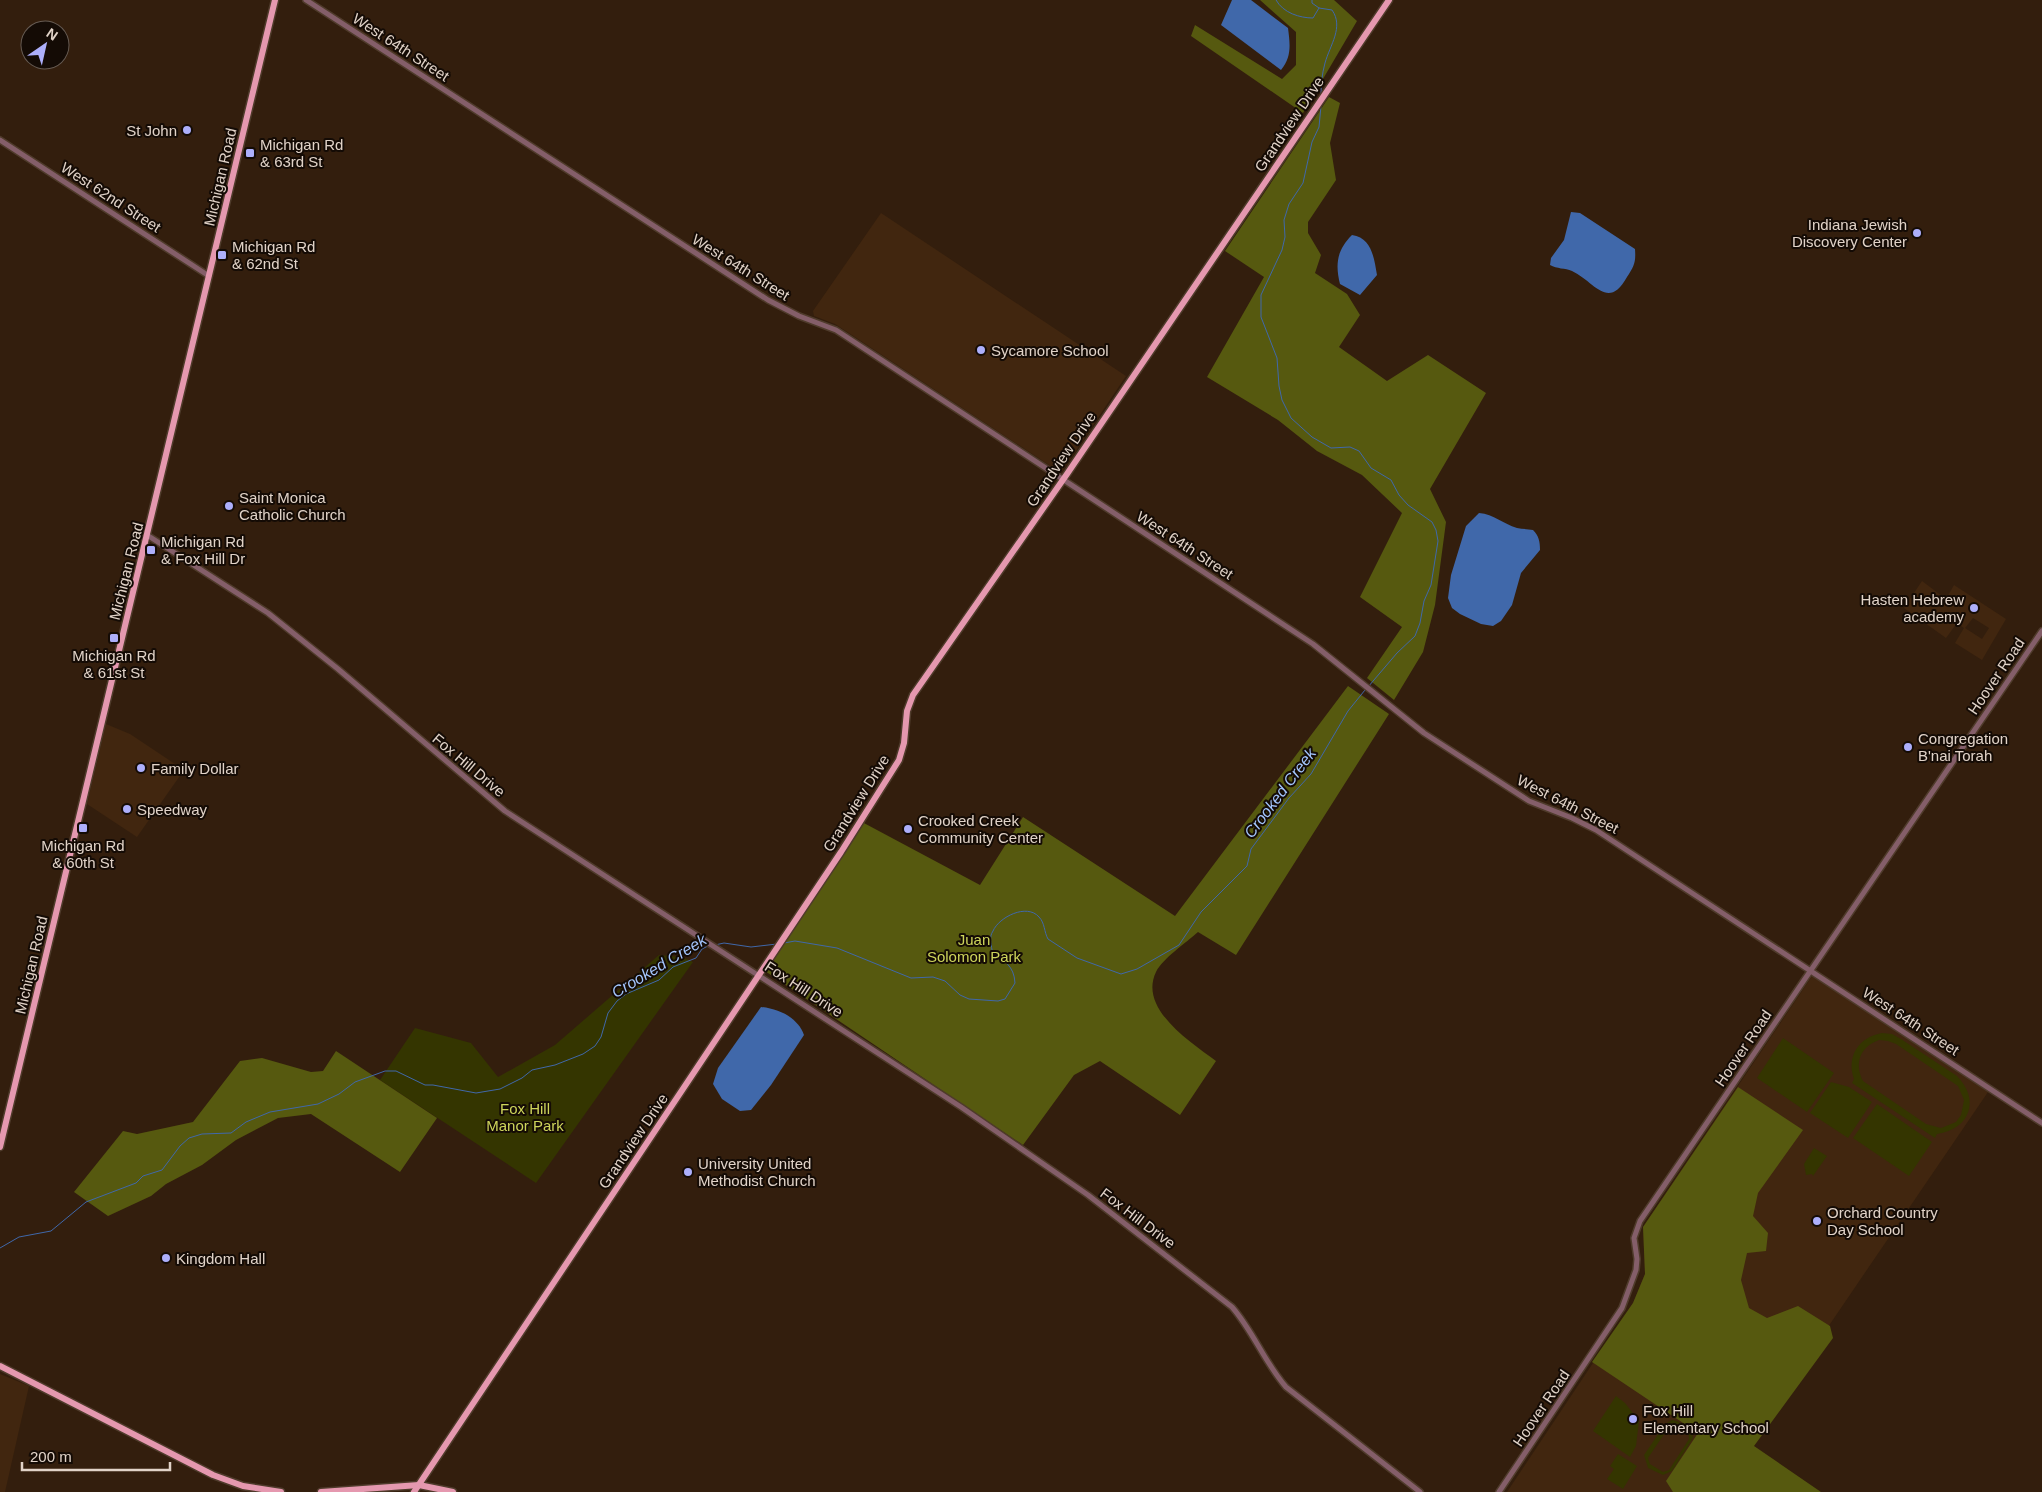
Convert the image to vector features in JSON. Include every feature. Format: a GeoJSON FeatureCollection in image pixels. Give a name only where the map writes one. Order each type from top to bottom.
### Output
{"type":"FeatureCollection","features":[{"type":"Feature","properties":{"kind":"main road","name":"Michigan Road"},"geometry":{"type":"LineString","coordinates":[[0,1147],[275,0]]}},
{"type":"Feature","properties":{"kind":"main road","name":"Grandview Drive"},"geometry":{"type":"LineString","coordinates":[[414,1492],[897,765],[903,747],[907,711],[913,695],[1389,0]]}},
{"type":"Feature","properties":{"kind":"main road"},"geometry":{"type":"LineString","coordinates":[[0,1366],[213,1475],[243,1486],[281,1492]]}},
{"type":"Feature","properties":{"kind":"main road"},"geometry":{"type":"LineString","coordinates":[[321,1492],[418,1485],[453,1492]]}},
{"type":"Feature","properties":{"kind":"street","name":"West 64th Street"},"geometry":{"type":"LineString","coordinates":[[306,0],[768,300],[799,316],[836,330],[1313,644],[1424,734],[1524,798],[1592,827],[2042,1122]]}},
{"type":"Feature","properties":{"kind":"street","name":"West 62nd Street"},"geometry":{"type":"LineString","coordinates":[[0,140],[209,276]]}},
{"type":"Feature","properties":{"kind":"street","name":"Fox Hill Drive"},"geometry":{"type":"LineString","coordinates":[[147,535],[268,613],[505,811],[759,974],[961,1107],[1069,1182],[1221,1298],[1242,1320],[1272,1370],[1286,1387],[1420,1492]]}},
{"type":"Feature","properties":{"kind":"street","name":"Hoover Road"},"geometry":{"type":"LineString","coordinates":[[1499,1492],[1622,1308],[1636,1270],[1637,1256],[1634,1238],[1640,1221],[2042,631]]}},
{"type":"Feature","properties":{"kind":"shaded area","name":"Sycamore School"},"geometry":{"type":"Polygon","coordinates":[[[881,213],[1126,376],[1061,473],[835,324],[814,316],[813,311],[881,213]]]}},
{"type":"Feature","properties":{"kind":"shaded area"},"geometry":{"type":"Polygon","coordinates":[[[1922,581],[1946,599],[1954,585],[2006,619],[1982,660],[1955,643],[1964,628],[1957,623],[1946,638],[1904,608],[1922,581]],[[1973,618],[1965,628],[1982,639],[1989,628],[1973,618]]]}},
{"type":"Feature","properties":{"kind":"shaded area"},"geometry":{"type":"Polygon","coordinates":[[[106,724],[130,734],[184,770],[137,837],[87,804],[106,724]]]}},
{"type":"Feature","properties":{"kind":"shaded area"},"geometry":{"type":"Polygon","coordinates":[[[1812,976],[1988,1092],[1749,1443],[1820,1492],[1507,1492],[1633,1303],[1645,1274],[1643,1227],[1812,976]]]}},
{"type":"Feature","properties":{"kind":"shaded area"},"geometry":{"type":"Polygon","coordinates":[[[0,1374],[29,1386],[5,1492],[0,1492],[0,1374]]]}},
{"type":"Feature","properties":{"kind":"green space"},"geometry":{"type":"Polygon","coordinates":[[[1260,0],[1334,0],[1357,21],[1303,113],[1191,36],[1195,25],[1282,79],[1296,65],[1296,32],[1260,0]]]}},
{"type":"Feature","properties":{"kind":"green space"},"geometry":{"type":"Polygon","coordinates":[[[1329,97],[1340,103],[1330,143],[1336,180],[1308,222],[1308,233],[1321,255],[1315,273],[1347,294],[1360,315],[1339,347],[1387,381],[1428,355],[1486,393],[1430,489],[1446,522],[1435,605],[1423,652],[1394,700],[1367,678],[1402,627],[1360,597],[1402,513],[1362,475],[1317,451],[1278,420],[1207,377],[1264,277],[1225,251],[1329,97]]]}},
{"type":"Feature","properties":{"kind":"green space","name":"Juan Solomon Park"},"geometry":{"type":"Polygon","coordinates":[[[1348,686],[1389,714],[1236,955],[1198,932],[1169,956],[1156,972],[1152,986],[1154,999],[1161,1012],[1182,1035],[1216,1061],[1180,1115],[1100,1061],[1074,1075],[1023,1145],[765,971],[862,822],[980,885],[1023,817],[1175,916],[1348,686]]]}},
{"type":"Feature","properties":{"kind":"green space","name":"Fox Hill Manor Park"},"geometry":{"type":"Polygon","coordinates":[[[659,955],[682,957],[693,962],[536,1183],[380,1080],[415,1028],[471,1043],[498,1077],[555,1045],[659,955]]]}},
{"type":"Feature","properties":{"kind":"green space"},"geometry":{"type":"Polygon","coordinates":[[[1882,1033],[1892,1034],[1957,1076],[1964,1085],[1970,1103],[1964,1120],[1958,1126],[1937,1134],[1935,1138],[1852,1083],[1854,1079],[1852,1071],[1853,1055],[1861,1043],[1874,1035],[1882,1033]],[[1879,1040],[1863,1051],[1860,1056],[1859,1068],[1863,1081],[1926,1124],[1941,1128],[1956,1122],[1961,1115],[1964,1100],[1958,1086],[1896,1044],[1879,1040]]]}},
{"type":"Feature","properties":{"kind":"green space"},"geometry":{"type":"Polygon","coordinates":[[[1783,1038],[1834,1073],[1807,1112],[1757,1078],[1783,1038]]]}},
{"type":"Feature","properties":{"kind":"green space"},"geometry":{"type":"Polygon","coordinates":[[[336,1051],[437,1118],[400,1172],[311,1114],[278,1118],[236,1140],[202,1165],[166,1184],[151,1196],[108,1216],[74,1192],[123,1131],[137,1134],[193,1122],[240,1061],[262,1058],[311,1072],[323,1071],[336,1051]]]}},
{"type":"Feature","properties":{"kind":"green space"},"geometry":{"type":"Polygon","coordinates":[[[1831,1082],[1849,1087],[1872,1102],[1848,1138],[1810,1113],[1831,1082]]]}},
{"type":"Feature","properties":{"kind":"green space"},"geometry":{"type":"Polygon","coordinates":[[[1738,1087],[1803,1130],[1758,1193],[1753,1216],[1768,1233],[1766,1251],[1747,1253],[1741,1280],[1749,1308],[1767,1318],[1798,1306],[1830,1326],[1833,1338],[1754,1446],[1821,1492],[1673,1492],[1666,1481],[1698,1433],[1592,1362],[1633,1303],[1645,1274],[1643,1227],[1738,1087]]]}},
{"type":"Feature","properties":{"kind":"green space"},"geometry":{"type":"Polygon","coordinates":[[[1877,1104],[1932,1142],[1909,1176],[1853,1138],[1877,1104]]]}},
{"type":"Feature","properties":{"kind":"green space"},"geometry":{"type":"Polygon","coordinates":[[[1814,1148],[1827,1156],[1813,1176],[1812,1174],[1806,1175],[1804,1164],[1814,1148]]]}},
{"type":"Feature","properties":{"kind":"green space"},"geometry":{"type":"Polygon","coordinates":[[[1616,1396],[1625,1403],[1639,1421],[1636,1446],[1630,1457],[1593,1431],[1616,1396]]]}},
{"type":"Feature","properties":{"kind":"green space"},"geometry":{"type":"Polygon","coordinates":[[[1672,1420],[1677,1421],[1691,1429],[1693,1438],[1672,1471],[1663,1475],[1648,1468],[1644,1455],[1665,1424],[1672,1420]],[[1671,1424],[1648,1458],[1650,1464],[1663,1472],[1669,1470],[1689,1439],[1688,1431],[1677,1424],[1671,1424]]]}},
{"type":"Feature","properties":{"kind":"green space"},"geometry":{"type":"Polygon","coordinates":[[[1618,1454],[1637,1466],[1623,1489],[1607,1479],[1614,1469],[1610,1466],[1618,1454]]]}},
{"type":"Feature","properties":{"kind":"water"},"geometry":{"type":"Polygon","coordinates":[[[1232,0],[1251,0],[1288,28],[1289,55],[1281,70],[1221,25],[1232,0]]]}},
{"type":"Feature","properties":{"kind":"water"},"geometry":{"type":"Polygon","coordinates":[[[1571,212],[1580,213],[1635,249],[1633,267],[1620,287],[1614,292],[1607,293],[1601,291],[1572,271],[1550,265],[1551,258],[1564,240],[1571,212]]]}},
{"type":"Feature","properties":{"kind":"water"},"geometry":{"type":"Polygon","coordinates":[[[1352,235],[1359,237],[1368,244],[1377,275],[1360,295],[1340,284],[1338,277],[1338,258],[1340,252],[1352,235]]]}},
{"type":"Feature","properties":{"kind":"water"},"geometry":{"type":"Polygon","coordinates":[[[1479,513],[1489,515],[1517,528],[1533,530],[1540,544],[1540,550],[1521,573],[1512,605],[1501,621],[1493,626],[1481,624],[1460,614],[1452,608],[1448,598],[1451,575],[1466,526],[1479,513]]]}},
{"type":"Feature","properties":{"kind":"water"},"geometry":{"type":"Polygon","coordinates":[[[761,1007],[787,1015],[793,1019],[804,1035],[771,1085],[751,1110],[740,1111],[722,1099],[713,1084],[718,1068],[761,1007]]]}},
{"type":"Feature","properties":{"kind":"waterway"},"geometry":{"type":"LineString","coordinates":[[1276,0],[1287,11],[1303,17],[1313,18],[1319,8]]}},
{"type":"Feature","properties":{"kind":"waterway","name":"Crooked Creek"},"geometry":{"type":"LineString","coordinates":[[1312,0],[1312,3],[1319,8],[1332,10],[1337,23],[1335,36],[1324,67],[1321,95]]}},
{"type":"Feature","properties":{"kind":"waterway","name":"Crooked Creek"},"geometry":{"type":"LineString","coordinates":[[1321,106],[1319,127],[1312,142],[1303,183],[1289,204],[1284,220],[1285,237],[1282,250],[1261,295],[1261,317],[1277,358],[1282,400],[1291,418],[1312,437],[1331,448],[1350,447],[1359,451],[1371,468],[1391,480],[1399,495],[1408,505],[1432,522],[1438,541],[1431,585],[1424,601],[1420,623],[1415,636],[1397,653],[1368,687]]}},
{"type":"Feature","properties":{"kind":"waterway","name":"Crooked Creek"},"geometry":{"type":"LineString","coordinates":[[784,943],[795,941],[837,948],[911,978],[933,977],[945,981],[960,995],[969,999],[998,1001],[1005,999],[1015,983],[1013,972],[992,950],[991,936],[1001,921],[1014,914],[1028,911],[1041,919],[1048,939],[1077,958],[1121,974],[1137,969],[1179,945],[1201,912],[1247,866],[1251,849],[1289,798],[1311,774],[1348,711],[1365,690]]}},
{"type":"Feature","properties":{"kind":"waterway","name":"Crooked Creek"},"geometry":{"type":"LineString","coordinates":[[715,945],[724,943],[751,947],[777,944]]}},
{"type":"Feature","properties":{"kind":"waterway","name":"Crooked Creek"},"geometry":{"type":"LineString","coordinates":[[0,1248],[19,1237],[51,1231],[86,1202],[136,1183],[143,1176],[162,1170],[180,1146],[189,1138],[202,1134],[231,1133],[246,1122],[270,1112],[318,1104],[339,1094],[355,1082],[385,1071],[396,1071],[425,1085],[476,1093],[500,1089],[522,1078],[532,1070],[555,1065],[583,1054],[595,1046],[601,1037],[608,1013],[617,1001],[626,994],[659,980],[673,967],[696,958],[702,949],[708,946]]}},
{"type":"Feature","properties":{"kind":"place","name":"St John"},"geometry":{"type":"Point","coordinates":[187,130]}},
{"type":"Feature","properties":{"kind":"place","name":"Michigan Rd & 63rd St"},"geometry":{"type":"Point","coordinates":[250,153]}},
{"type":"Feature","properties":{"kind":"place","name":"Indiana Jewish Discovery Center"},"geometry":{"type":"Point","coordinates":[1917,233]}},
{"type":"Feature","properties":{"kind":"place","name":"Michigan Rd & 62nd St"},"geometry":{"type":"Point","coordinates":[222,255]}},
{"type":"Feature","properties":{"kind":"place","name":"Sycamore School"},"geometry":{"type":"Point","coordinates":[981,350]}},
{"type":"Feature","properties":{"kind":"place","name":"Saint Monica Catholic Church"},"geometry":{"type":"Point","coordinates":[229,506]}},
{"type":"Feature","properties":{"kind":"place","name":"Michigan Rd & Fox Hill Dr"},"geometry":{"type":"Point","coordinates":[151,550]}},
{"type":"Feature","properties":{"kind":"place","name":"Hasten Hebrew academy"},"geometry":{"type":"Point","coordinates":[1974,608]}},
{"type":"Feature","properties":{"kind":"place","name":"Michigan Rd & 61st St"},"geometry":{"type":"Point","coordinates":[114,638]}},
{"type":"Feature","properties":{"kind":"place","name":"Congregation B'nai Torah"},"geometry":{"type":"Point","coordinates":[1908,747]}},
{"type":"Feature","properties":{"kind":"place","name":"Family Dollar"},"geometry":{"type":"Point","coordinates":[141,768]}},
{"type":"Feature","properties":{"kind":"place","name":"Speedway"},"geometry":{"type":"Point","coordinates":[127,809]}},
{"type":"Feature","properties":{"kind":"place","name":"Michigan Rd & 60th St"},"geometry":{"type":"Point","coordinates":[83,828]}},
{"type":"Feature","properties":{"kind":"place","name":"Crooked Creek Community Center"},"geometry":{"type":"Point","coordinates":[908,829]}},
{"type":"Feature","properties":{"kind":"place","name":"University United Methodist Church"},"geometry":{"type":"Point","coordinates":[688,1172]}},
{"type":"Feature","properties":{"kind":"place","name":"Orchard Country Day School"},"geometry":{"type":"Point","coordinates":[1817,1221]}},
{"type":"Feature","properties":{"kind":"place","name":"Kingdom Hall"},"geometry":{"type":"Point","coordinates":[166,1258]}},
{"type":"Feature","properties":{"kind":"place","name":"Fox Hill Elementary School"},"geometry":{"type":"Point","coordinates":[1633,1419]}}]}
